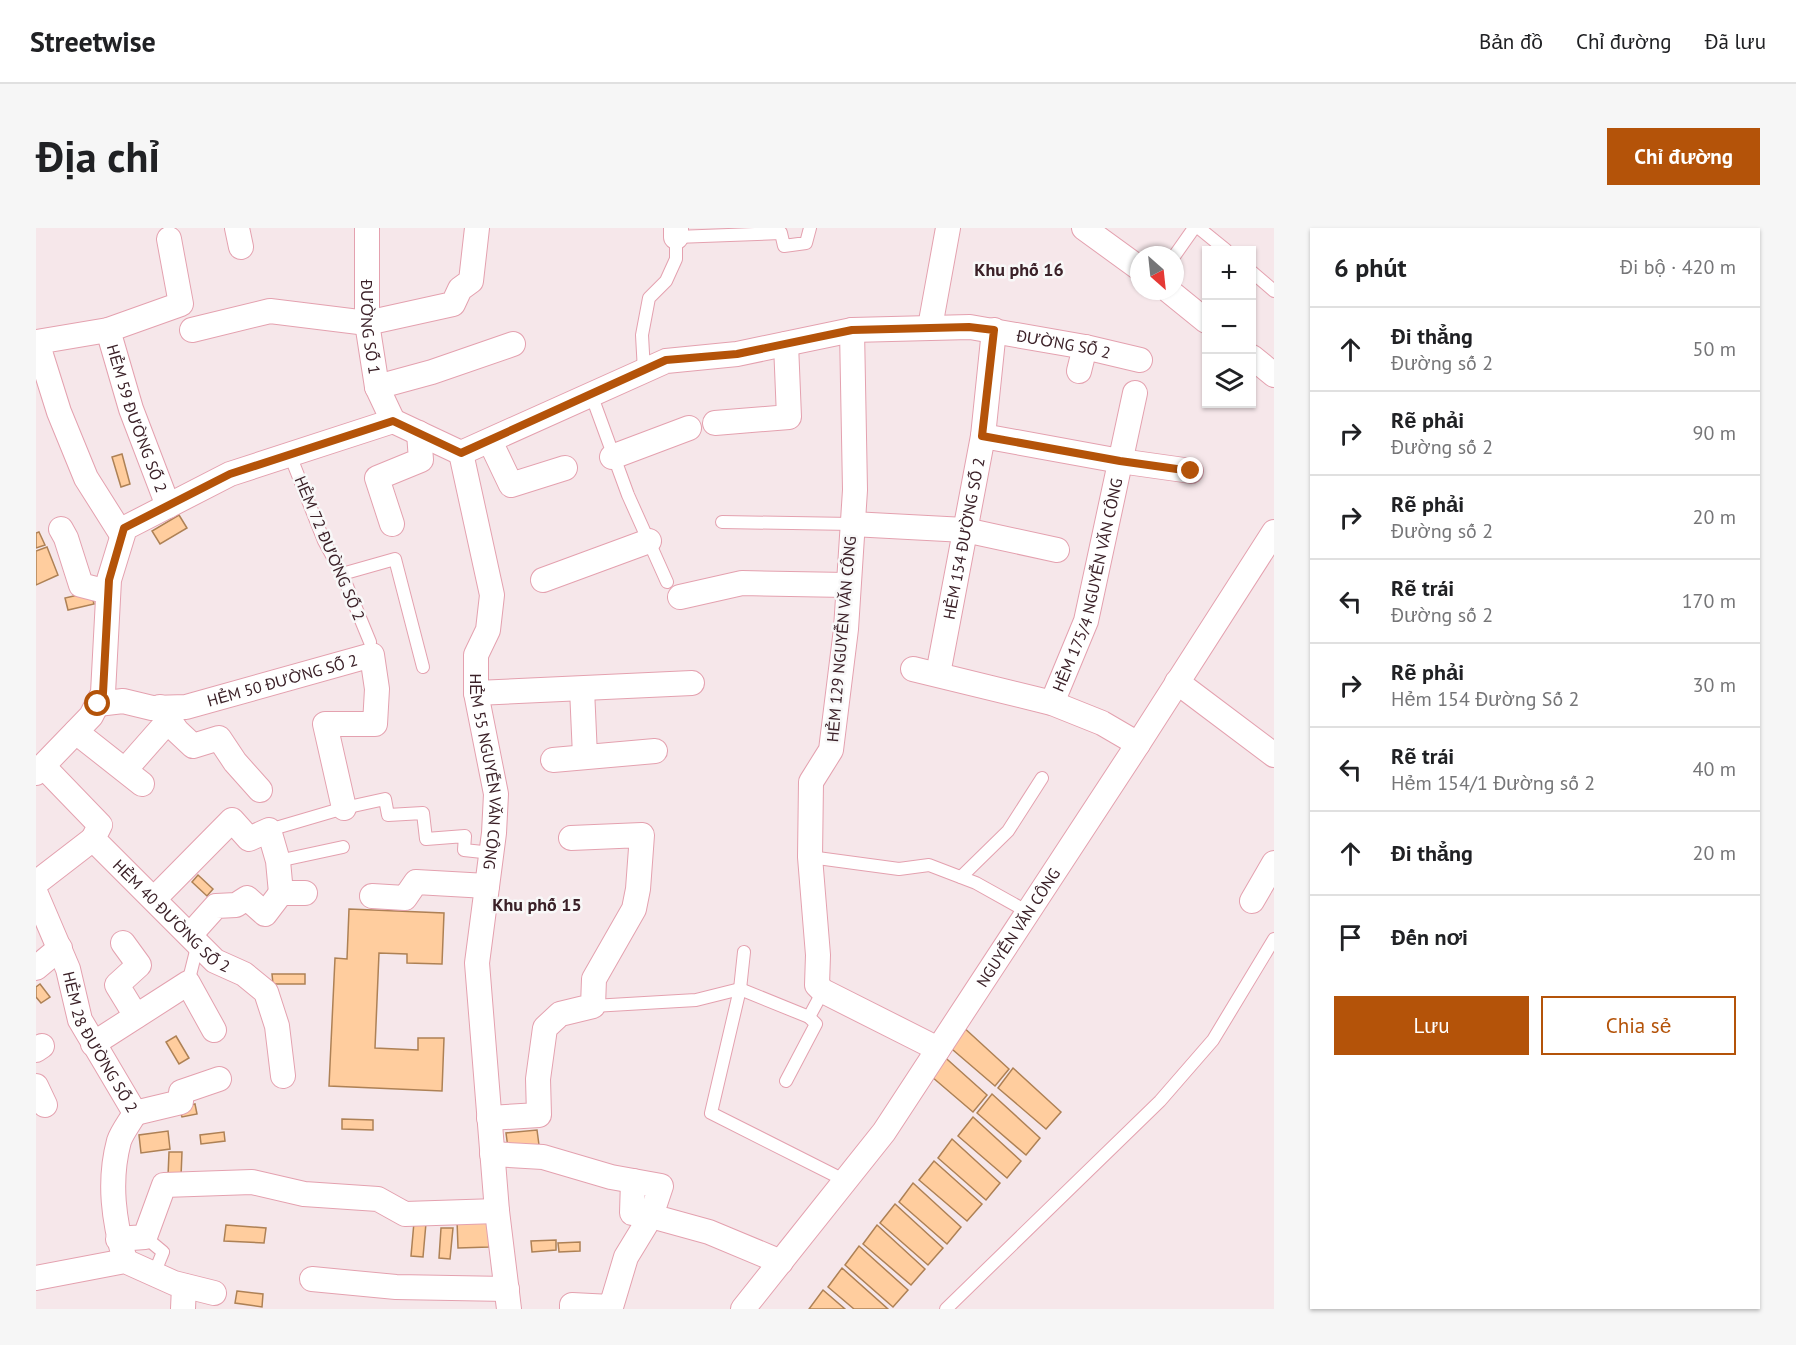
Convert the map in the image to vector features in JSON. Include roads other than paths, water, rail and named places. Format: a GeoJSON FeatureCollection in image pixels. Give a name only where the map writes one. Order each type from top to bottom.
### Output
{"type":"FeatureCollection","features":[{"type":"Feature","properties":{"kind":"street","name":"ĐƯỜNG SỐ 1"},"geometry":{"type":"LineString","coordinates":[[367,228],[367,323],[377,387],[393,421]]}},
{"type":"Feature","properties":{"kind":"street"},"geometry":{"type":"LineString","coordinates":[[192,330],[270,311],[367,323],[453,304],[460,290],[471,281],[477,228]]}},
{"type":"Feature","properties":{"kind":"street"},"geometry":{"type":"LineString","coordinates":[[930,327],[948,228]]}},
{"type":"Feature","properties":{"kind":"street"},"geometry":{"type":"LineString","coordinates":[[1084,228],[1130,261]]}},
{"type":"Feature","properties":{"kind":"street"},"geometry":{"type":"LineString","coordinates":[[122,535],[86,478],[59,412],[38,342],[108,330],[181,304],[169,239]]}},
{"type":"Feature","properties":{"kind":"street"},"geometry":{"type":"LineString","coordinates":[[1180,300],[1202,318]]}},
{"type":"Feature","properties":{"kind":"street","name":"ĐƯỜNG SỐ 2"},"geometry":{"type":"LineString","coordinates":[[461,453],[666,360],[737,354],[852,330],[969,327],[1084,347],[1140,360]]}},
{"type":"Feature","properties":{"kind":"street","name":"HẺM 59 ĐƯỜNG SỐ 2"},"geometry":{"type":"LineString","coordinates":[[108,330],[131,409],[168,506]]}},
{"type":"Feature","properties":{"kind":"street","name":"HẺM 129 NGUYỄN VĂN CÔNG"},"geometry":{"type":"LineString","coordinates":[[823,991],[817,986],[818,955],[810,857],[811,782],[831,750],[846,629],[855,490],[852,330]]}},
{"type":"Feature","properties":{"kind":"street","name":"HẺM 154 ĐƯỜNG SỐ 2"},"geometry":{"type":"LineString","coordinates":[[938,674],[982,436],[994,330]]}},
{"type":"Feature","properties":{"kind":"street"},"geometry":{"type":"LineString","coordinates":[[377,387],[432,372],[513,344]]}},
{"type":"Feature","properties":{"kind":"street"},"geometry":{"type":"LineString","coordinates":[[715,423],[789,417],[786,344]]}},
{"type":"Feature","properties":{"kind":"street"},"geometry":{"type":"LineString","coordinates":[[1079,371],[1084,347]]}},
{"type":"Feature","properties":{"kind":"street"},"geometry":{"type":"LineString","coordinates":[[1256,361],[1274,375]]}},
{"type":"Feature","properties":{"kind":"street","name":"HẺM 175/4 NGUYỄN VĂN CÔNG"},"geometry":{"type":"LineString","coordinates":[[1052,703],[1086,621],[1136,393]]}},
{"type":"Feature","properties":{"kind":"street"},"geometry":{"type":"LineString","coordinates":[[36,884],[93,839],[100,825],[39,769],[91,716],[103,693],[109,580],[124,528],[230,474],[393,421],[461,453]]}},
{"type":"Feature","properties":{"kind":"street"},"geometry":{"type":"LineString","coordinates":[[612,457],[689,428]]}},
{"type":"Feature","properties":{"kind":"street"},"geometry":{"type":"LineString","coordinates":[[392,524],[377,478],[421,460],[419,433]]}},
{"type":"Feature","properties":{"kind":"street"},"geometry":{"type":"LineString","coordinates":[[982,436],[1120,461],[1191,471]]}},
{"type":"Feature","properties":{"kind":"street"},"geometry":{"type":"LineString","coordinates":[[490,441],[511,485],[565,468]]}},
{"type":"Feature","properties":{"kind":"street","name":"HẺM 55 NGUYỄN VĂN CÔNG"},"geometry":{"type":"LineString","coordinates":[[461,453],[492,595],[488,630],[476,655],[476,693],[496,794],[492,853],[477,963],[497,1211],[508,1299]]}},
{"type":"Feature","properties":{"kind":"street"},"geometry":{"type":"LineString","coordinates":[[852,524],[965,530],[1057,550]]}},
{"type":"Feature","properties":{"kind":"street"},"geometry":{"type":"LineString","coordinates":[[61,529],[81,585],[108,592]]}},
{"type":"Feature","properties":{"kind":"street","name":"NGUYỄN VĂN CÔNG"},"geometry":{"type":"LineString","coordinates":[[743,1309],[884,1132],[1138,744],[1274,531]]}},
{"type":"Feature","properties":{"kind":"street"},"geometry":{"type":"LineString","coordinates":[[543,580],[649,541]]}},
{"type":"Feature","properties":{"kind":"street"},"geometry":{"type":"LineString","coordinates":[[674,589],[742,583],[848,585]]}},
{"type":"Feature","properties":{"kind":"street","name":"HẺM 50 ĐƯỜNG SỐ 2"},"geometry":{"type":"LineString","coordinates":[[98,704],[123,701],[165,714],[372,655],[377,689],[375,724],[325,724],[344,808]]}},
{"type":"Feature","properties":{"kind":"street"},"geometry":{"type":"LineString","coordinates":[[913,669],[1052,703],[1102,723],[1138,744]]}},
{"type":"Feature","properties":{"kind":"street"},"geometry":{"type":"LineString","coordinates":[[1177,682],[1274,755]]}},
{"type":"Feature","properties":{"kind":"street"},"geometry":{"type":"LineString","coordinates":[[476,693],[692,683]]}},
{"type":"Feature","properties":{"kind":"street"},"geometry":{"type":"LineString","coordinates":[[582,689],[585,756]]}},
{"type":"Feature","properties":{"kind":"street"},"geometry":{"type":"LineString","coordinates":[[76,732],[134,777],[165,714],[193,746],[219,738],[235,762],[260,790]]}},
{"type":"Feature","properties":{"kind":"street"},"geometry":{"type":"LineString","coordinates":[[553,760],[655,751]]}},
{"type":"Feature","properties":{"kind":"street"},"geometry":{"type":"LineString","coordinates":[[154,899],[232,820],[249,839],[269,830],[278,861],[281,893],[265,914],[247,898],[236,905],[216,906],[194,939]]}},
{"type":"Feature","properties":{"kind":"street"},"geometry":{"type":"LineString","coordinates":[[489,1118],[539,1115],[538,1079],[545,1028],[560,1014],[593,1006],[594,979],[634,909],[642,836],[571,838]]}},
{"type":"Feature","properties":{"kind":"street","name":"HẺM 40 ĐƯỜNG SỐ 2"},"geometry":{"type":"LineString","coordinates":[[93,839],[215,961],[244,974],[266,992],[277,1026],[283,1076]]}},
{"type":"Feature","properties":{"kind":"street"},"geometry":{"type":"LineString","coordinates":[[1252,901],[1274,863]]}},
{"type":"Feature","properties":{"kind":"street"},"geometry":{"type":"LineString","coordinates":[[372,896],[405,898],[416,882],[487,886]]}},
{"type":"Feature","properties":{"kind":"street"},"geometry":{"type":"LineString","coordinates":[[281,893],[305,893]]}},
{"type":"Feature","properties":{"kind":"street","name":"HẺM 28 ĐƯỜNG SỐ 2"},"geometry":{"type":"LineString","coordinates":[[36,894],[68,969],[80,1020],[135,1113],[119,1140],[112,1186],[115,1226],[122,1250]]}},
{"type":"Feature","properties":{"kind":"street"},"geometry":{"type":"LineString","coordinates":[[123,943],[139,965],[117,985],[136,1016]]}},
{"type":"Feature","properties":{"kind":"street"},"geometry":{"type":"LineString","coordinates":[[36,968],[60,948]]}},
{"type":"Feature","properties":{"kind":"street"},"geometry":{"type":"LineString","coordinates":[[93,1044],[188,983],[214,1030]]}},
{"type":"Feature","properties":{"kind":"street"},"geometry":{"type":"LineString","coordinates":[[823,991],[938,1049]]}},
{"type":"Feature","properties":{"kind":"street"},"geometry":{"type":"LineString","coordinates":[[135,1113],[181,1102],[181,1092],[219,1079]]}},
{"type":"Feature","properties":{"kind":"street"},"geometry":{"type":"LineString","coordinates":[[492,1154],[543,1157],[611,1178],[661,1186],[651,1216],[626,1257],[611,1307],[572,1305],[572,1309]]}},
{"type":"Feature","properties":{"kind":"street"},"geometry":{"type":"LineString","coordinates":[[36,1278],[122,1250],[146,1237],[164,1185],[252,1182],[304,1194],[378,1199],[405,1214],[497,1211]]}},
{"type":"Feature","properties":{"kind":"street"},"geometry":{"type":"LineString","coordinates":[[651,1216],[709,1232],[782,1262]]}},
{"type":"Feature","properties":{"kind":"street"},"geometry":{"type":"LineString","coordinates":[[122,1250],[184,1298],[213,1293]]}},
{"type":"Feature","properties":{"kind":"street"},"geometry":{"type":"LineString","coordinates":[[312,1279],[508,1299]]}},
{"type":"Feature","properties":{"kind":"lane"},"geometry":{"type":"LineString","coordinates":[[644,371],[642,335],[649,298],[666,281],[676,260],[676,232],[781,234],[784,246],[806,243],[810,228]]}},
{"type":"Feature","properties":{"kind":"lane"},"geometry":{"type":"LineString","coordinates":[[1181,246],[1194,228]]}},
{"type":"Feature","properties":{"kind":"lane"},"geometry":{"type":"LineString","coordinates":[[1199,228],[1221,246]]}},
{"type":"Feature","properties":{"kind":"lane"},"geometry":{"type":"LineString","coordinates":[[1256,276],[1274,291]]}},
{"type":"Feature","properties":{"kind":"lane"},"geometry":{"type":"LineString","coordinates":[[591,394],[612,457],[628,495],[674,589]]}},
{"type":"Feature","properties":{"kind":"lane","name":"HẺM 72 ĐƯỜNG SỐ 2"},"geometry":{"type":"LineString","coordinates":[[290,455],[324,542],[342,574],[370,642]]}},
{"type":"Feature","properties":{"kind":"lane"},"geometry":{"type":"LineString","coordinates":[[722,522],[852,524]]}},
{"type":"Feature","properties":{"kind":"lane"},"geometry":{"type":"LineString","coordinates":[[342,574],[395,559],[423,668]]}},
{"type":"Feature","properties":{"kind":"lane"},"geometry":{"type":"LineString","coordinates":[[961,877],[1008,831],[1042,778]]}},
{"type":"Feature","properties":{"kind":"lane"},"geometry":{"type":"LineString","coordinates":[[269,830],[344,808],[385,799],[388,816],[423,813],[426,839],[465,836],[464,850],[492,853]]}},
{"type":"Feature","properties":{"kind":"lane"},"geometry":{"type":"LineString","coordinates":[[278,861],[343,847]]}},
{"type":"Feature","properties":{"kind":"lane"},"geometry":{"type":"LineString","coordinates":[[810,857],[898,870],[929,866],[976,883],[1028,912]]}},
{"type":"Feature","properties":{"kind":"lane"},"geometry":{"type":"LineString","coordinates":[[188,983],[194,939]]}},
{"type":"Feature","properties":{"kind":"lane"},"geometry":{"type":"LineString","coordinates":[[946,1309],[1160,1101],[1213,1040],[1274,939]]}},
{"type":"Feature","properties":{"kind":"lane"},"geometry":{"type":"LineString","coordinates":[[744,952],[740,989],[711,1113],[846,1180]]}},
{"type":"Feature","properties":{"kind":"lane"},"geometry":{"type":"LineString","coordinates":[[593,1006],[696,1000],[740,989],[809,1017],[816,1024],[786,1081]]}},
{"type":"Feature","properties":{"kind":"lane"},"geometry":{"type":"LineString","coordinates":[[809,1017],[823,991]]}},
{"type":"Feature","properties":{"kind":"lane"},"geometry":{"type":"LineString","coordinates":[[146,1237],[163,1252],[153,1274]]}},
{"type":"Feature","properties":{"kind":"district","name":"Khu phố 16"},"geometry":{"type":"Point","coordinates":[1019,270]}},
{"type":"Feature","properties":{"kind":"district","name":"Khu phố 15"},"geometry":{"type":"Point","coordinates":[537,905]}}]}
